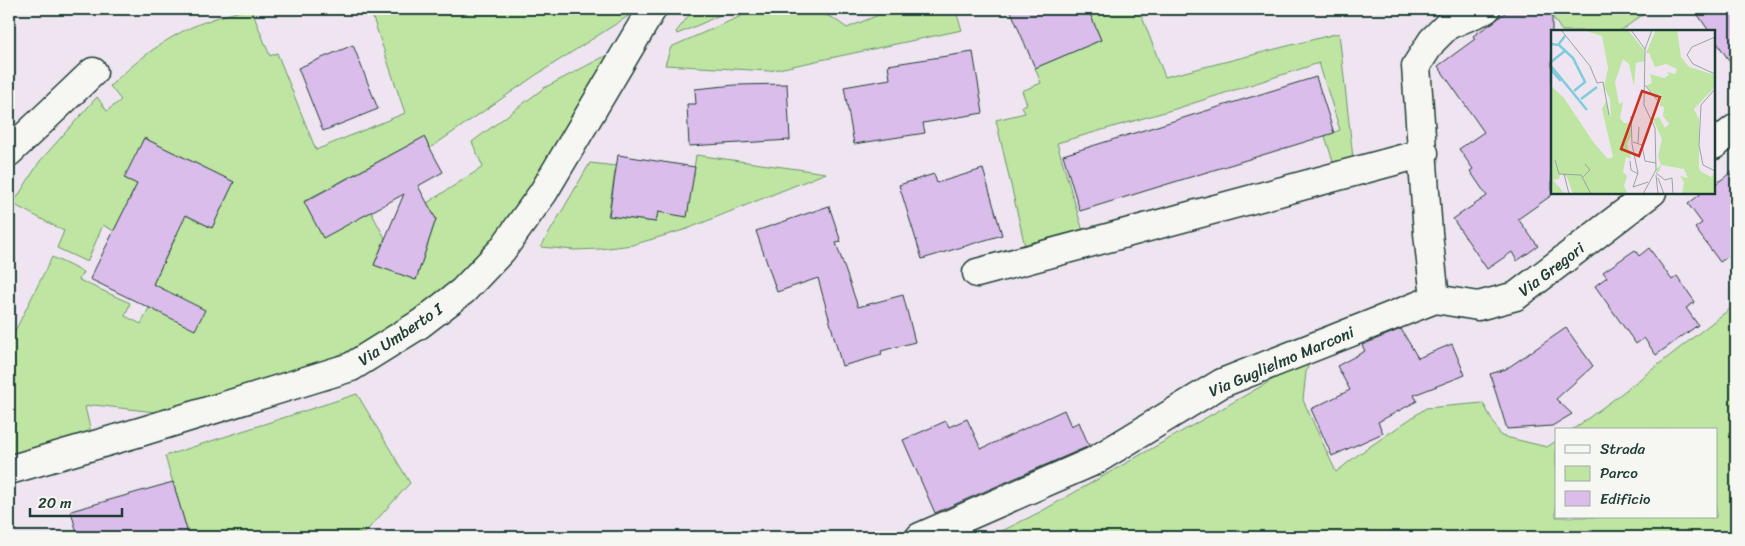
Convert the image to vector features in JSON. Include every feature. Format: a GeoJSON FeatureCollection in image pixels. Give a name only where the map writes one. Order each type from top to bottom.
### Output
{"type":"FeatureCollection","features":[{"type":"Feature","properties":{"kind":"street","name":"Via Umberto I"},"geometry":{"type":"LineString","coordinates":[[9,470],[351,367],[420,324],[462,291],[502,250],[543,194],[652,9]]}},
{"type":"Feature","properties":{"kind":"street"},"geometry":{"type":"LineString","coordinates":[[1435,299],[1428,233],[1424,153],[1416,66],[1432,41],[1448,25],[1486,9]]}},
{"type":"Feature","properties":{"kind":"street"},"geometry":{"type":"LineString","coordinates":[[9,152],[93,72]]}},
{"type":"Feature","properties":{"kind":"street"},"geometry":{"type":"LineString","coordinates":[[1715,144],[1736,128]]}},
{"type":"Feature","properties":{"kind":"street"},"geometry":{"type":"LineString","coordinates":[[977,274],[1424,153]]}},
{"type":"Feature","properties":{"kind":"street","name":"Via Gregori"},"geometry":{"type":"LineString","coordinates":[[1435,299],[1478,306],[1516,296],[1649,194]]}},
{"type":"Feature","properties":{"kind":"street","name":"Via Guglielmo Marconi"},"geometry":{"type":"LineString","coordinates":[[920,537],[1094,461],[1222,383],[1435,299]]}},
{"type":"Feature","properties":{"kind":"green space"},"geometry":{"type":"Polygon","coordinates":[[[251,9],[270,56],[277,53],[316,150],[405,113],[372,15],[391,9],[636,9],[633,13],[536,75],[430,148],[424,137],[304,201],[323,237],[371,212],[385,238],[374,265],[416,280],[436,219],[427,203],[483,167],[472,142],[544,88],[611,53],[516,213],[479,263],[373,342],[336,358],[164,413],[94,405],[85,407],[94,445],[9,468],[9,340],[52,257],[83,272],[79,280],[130,303],[125,316],[141,324],[149,308],[161,313],[153,284],[177,235],[181,213],[212,228],[234,182],[144,138],[125,178],[137,184],[114,231],[103,225],[87,262],[57,248],[64,231],[13,204],[40,161],[97,97],[107,111],[121,100],[110,86],[139,61],[159,45],[181,32],[213,19],[251,9]]]}},
{"type":"Feature","properties":{"kind":"green space"},"geometry":{"type":"Polygon","coordinates":[[[694,9],[732,9],[677,34],[676,32],[694,9]]]}},
{"type":"Feature","properties":{"kind":"green space"},"geometry":{"type":"Polygon","coordinates":[[[757,9],[810,9],[833,18],[847,28],[893,9],[955,9],[962,30],[769,71],[665,65],[671,47],[757,9]]]}},
{"type":"Feature","properties":{"kind":"green space"},"geometry":{"type":"Polygon","coordinates":[[[1088,9],[1139,9],[1165,77],[1339,33],[1353,158],[1334,165],[1325,136],[1340,130],[1319,63],[1175,109],[1057,143],[1085,238],[1027,255],[996,120],[1025,113],[1022,106],[1027,104],[1022,91],[1041,83],[1035,68],[1101,40],[1088,9]]]}},
{"type":"Feature","properties":{"kind":"green space"},"geometry":{"type":"Polygon","coordinates":[[[1547,9],[1651,9],[1621,30],[1561,30],[1547,9]]]}},
{"type":"Feature","properties":{"kind":"green space"},"geometry":{"type":"Polygon","coordinates":[[[696,155],[826,173],[687,229],[632,245],[574,250],[541,247],[590,163],[616,166],[608,216],[656,222],[658,212],[687,216],[696,155]]]}},
{"type":"Feature","properties":{"kind":"green space"},"geometry":{"type":"Polygon","coordinates":[[[1736,304],[1736,537],[990,537],[1040,512],[1311,358],[1306,372],[1303,400],[1336,472],[1426,408],[1483,403],[1501,436],[1547,447],[1555,442],[1555,518],[1718,518],[1718,428],[1575,428],[1736,304]]]}},
{"type":"Feature","properties":{"kind":"green space"},"geometry":{"type":"Polygon","coordinates":[[[357,394],[410,483],[361,537],[189,537],[165,456],[357,394]]]}},
{"type":"Feature","properties":{"kind":"building"},"geometry":{"type":"Polygon","coordinates":[[[1010,9],[1088,9],[1101,40],[1035,68],[1010,9]]]}},
{"type":"Feature","properties":{"kind":"building"},"geometry":{"type":"Polygon","coordinates":[[[1510,9],[1552,9],[1552,195],[1518,219],[1538,246],[1517,261],[1512,252],[1487,269],[1453,219],[1487,196],[1470,171],[1473,169],[1459,149],[1484,132],[1438,66],[1475,39],[1473,36],[1510,9]]]}},
{"type":"Feature","properties":{"kind":"building"},"geometry":{"type":"Polygon","coordinates":[[[1694,9],[1736,9],[1736,71],[1715,40],[1715,30],[1708,30],[1694,9]]]}},
{"type":"Feature","properties":{"kind":"building"},"geometry":{"type":"Polygon","coordinates":[[[353,45],[378,109],[323,131],[298,68],[353,45]]]}},
{"type":"Feature","properties":{"kind":"building"},"geometry":{"type":"Polygon","coordinates":[[[973,52],[983,113],[923,123],[925,133],[854,144],[844,87],[890,79],[888,65],[973,52]]]}},
{"type":"Feature","properties":{"kind":"building"},"geometry":{"type":"Polygon","coordinates":[[[1316,77],[1334,133],[1080,211],[1063,155],[1316,77]]]}},
{"type":"Feature","properties":{"kind":"building"},"geometry":{"type":"Polygon","coordinates":[[[787,84],[790,140],[689,146],[687,104],[696,104],[695,89],[735,85],[787,84]]]}},
{"type":"Feature","properties":{"kind":"building"},"geometry":{"type":"Polygon","coordinates":[[[424,137],[443,172],[418,186],[436,219],[416,280],[374,265],[404,194],[323,238],[304,202],[424,137]]]}},
{"type":"Feature","properties":{"kind":"building"},"geometry":{"type":"Polygon","coordinates":[[[144,138],[234,182],[212,228],[186,215],[153,284],[205,310],[195,330],[90,279],[137,184],[124,178],[144,138]]]}},
{"type":"Feature","properties":{"kind":"building"},"geometry":{"type":"Polygon","coordinates":[[[618,155],[695,167],[687,217],[658,212],[656,222],[609,216],[618,155]]]}},
{"type":"Feature","properties":{"kind":"building"},"geometry":{"type":"Polygon","coordinates":[[[983,169],[1002,235],[922,259],[899,185],[934,174],[937,183],[983,169]]]}},
{"type":"Feature","properties":{"kind":"building"},"geometry":{"type":"Polygon","coordinates":[[[1736,169],[1736,251],[1720,262],[1695,228],[1702,223],[1688,204],[1700,194],[1715,194],[1715,184],[1736,169]]]}},
{"type":"Feature","properties":{"kind":"building"},"geometry":{"type":"Polygon","coordinates":[[[829,206],[841,242],[836,243],[858,307],[903,295],[915,342],[881,351],[882,355],[842,366],[818,278],[777,292],[756,231],[829,206]]]}},
{"type":"Feature","properties":{"kind":"building"},"geometry":{"type":"Polygon","coordinates":[[[1649,248],[1672,280],[1677,276],[1695,302],[1686,308],[1698,325],[1656,355],[1644,338],[1636,344],[1595,286],[1607,277],[1603,272],[1635,250],[1639,256],[1649,248]]]}},
{"type":"Feature","properties":{"kind":"building"},"geometry":{"type":"Polygon","coordinates":[[[1566,328],[1593,366],[1556,399],[1572,414],[1552,426],[1507,429],[1490,374],[1506,369],[1566,328]]]}},
{"type":"Feature","properties":{"kind":"building"},"geometry":{"type":"Polygon","coordinates":[[[1401,329],[1418,358],[1452,344],[1465,375],[1414,395],[1417,401],[1378,422],[1383,433],[1332,456],[1311,409],[1350,390],[1337,366],[1365,351],[1362,345],[1401,329]]]}},
{"type":"Feature","properties":{"kind":"building"},"geometry":{"type":"Polygon","coordinates":[[[1064,410],[1071,426],[1079,422],[1089,446],[935,513],[903,440],[946,421],[949,427],[967,419],[981,449],[1064,410]]]}},
{"type":"Feature","properties":{"kind":"building"},"geometry":{"type":"Polygon","coordinates":[[[173,482],[189,537],[78,537],[71,511],[173,482]]]}}]}
